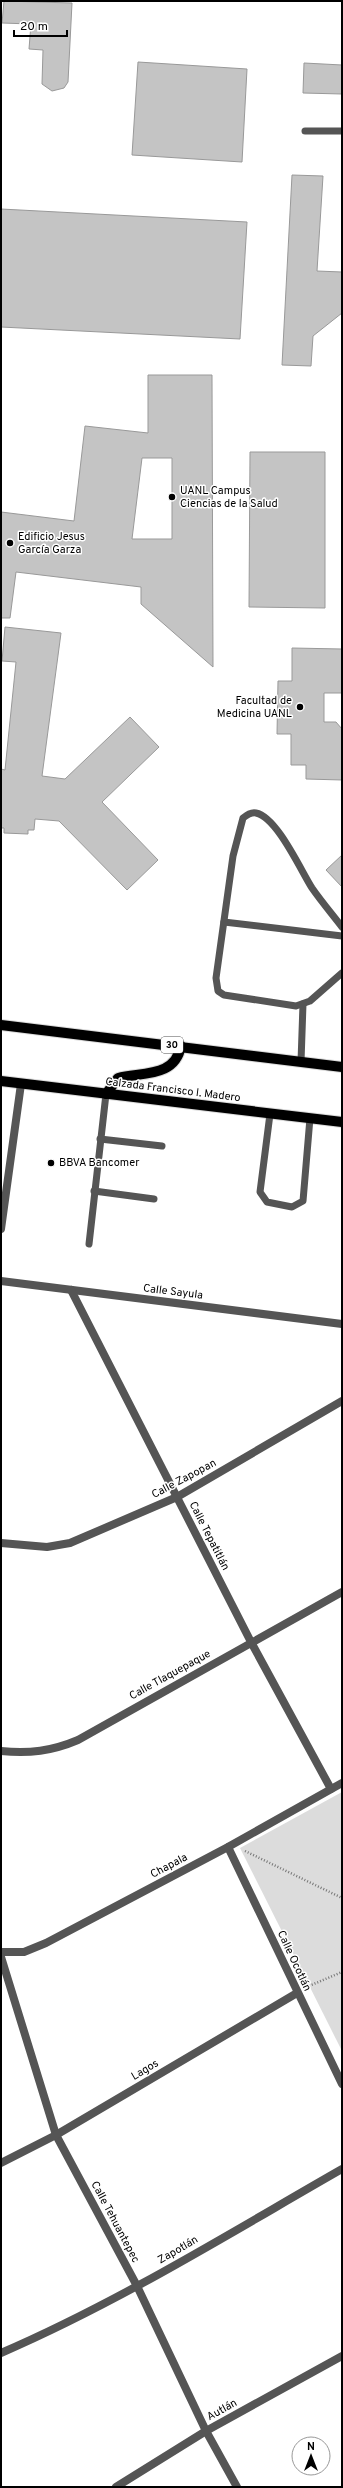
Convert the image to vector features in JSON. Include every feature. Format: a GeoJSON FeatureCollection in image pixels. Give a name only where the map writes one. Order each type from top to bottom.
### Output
{"type":"FeatureCollection","features":[{"type":"Feature","properties":{"kind":"main road","name":"30"},"geometry":{"type":"LineString","coordinates":[[1,1025],[342,1067]]}},
{"type":"Feature","properties":{"kind":"main road"},"geometry":{"type":"LineString","coordinates":[[106,1094],[118,1078],[170,1067],[179,1057],[181,1046]]}},
{"type":"Feature","properties":{"kind":"main road","name":"Calzada Francisco I. Madero"},"geometry":{"type":"LineString","coordinates":[[1,1081],[342,1122]]}},
{"type":"Feature","properties":{"kind":"street"},"geometry":{"type":"LineString","coordinates":[[1,1229],[3,1194],[21,1084]]}},
{"type":"Feature","properties":{"kind":"street","name":"Calle Sayula"},"geometry":{"type":"LineString","coordinates":[[1,1281],[342,1324]]}},
{"type":"Feature","properties":{"kind":"street","name":"Calle Tepatitlán"},"geometry":{"type":"LineString","coordinates":[[71,1290],[251,1642],[331,1789]]}},
{"type":"Feature","properties":{"kind":"street","name":"Calle Zapopan"},"geometry":{"type":"LineString","coordinates":[[1,1543],[47,1547],[70,1543],[177,1497],[342,1401]]}},
{"type":"Feature","properties":{"kind":"street","name":"Calle Tlaquepaque"},"geometry":{"type":"LineString","coordinates":[[1,1752],[20,1753],[53,1750],[78,1740],[342,1592]]}},
{"type":"Feature","properties":{"kind":"street","name":"Chapala"},"geometry":{"type":"LineString","coordinates":[[1,1952],[24,1952],[46,1943],[228,1847],[342,1783]]}},
{"type":"Feature","properties":{"kind":"street","name":"Calle Ocotlán"},"geometry":{"type":"LineString","coordinates":[[228,1847],[342,2084]]}},
{"type":"Feature","properties":{"kind":"street","name":"Calle Tehuantepec"},"geometry":{"type":"LineString","coordinates":[[1,1957],[56,2135],[137,2286],[206,2431],[237,2487]]}},
{"type":"Feature","properties":{"kind":"street","name":"Lagos"},"geometry":{"type":"LineString","coordinates":[[1,2163],[56,2135],[297,1993]]}},
{"type":"Feature","properties":{"kind":"street","name":"Zapotlán"},"geometry":{"type":"LineString","coordinates":[[1,2354],[33,2340],[137,2286],[342,2169]]}},
{"type":"Feature","properties":{"kind":"street","name":"Autlán"},"geometry":{"type":"LineString","coordinates":[[116,2487],[206,2431],[342,2356]]}},
{"type":"Feature","properties":{"kind":"lane"},"geometry":{"type":"LineString","coordinates":[[305,131],[342,131]]}},
{"type":"Feature","properties":{"kind":"lane"},"geometry":{"type":"LineString","coordinates":[[342,926],[313,888],[290,848],[274,826],[258,813],[250,813],[240,823],[216,978],[218,991],[224,995],[280,1004],[304,1004],[342,973]]}},
{"type":"Feature","properties":{"kind":"lane"},"geometry":{"type":"LineString","coordinates":[[224,922],[342,936]]}},
{"type":"Feature","properties":{"kind":"lane"},"geometry":{"type":"LineString","coordinates":[[301,1062],[304,1004]]}},
{"type":"Feature","properties":{"kind":"lane"},"geometry":{"type":"LineString","coordinates":[[89,1244],[106,1094]]}},
{"type":"Feature","properties":{"kind":"lane"},"geometry":{"type":"LineString","coordinates":[[270,1114],[260,1192],[267,1202],[292,1207],[303,1201],[310,1118]]}},
{"type":"Feature","properties":{"kind":"lane"},"geometry":{"type":"LineString","coordinates":[[100,1139],[162,1146]]}},
{"type":"Feature","properties":{"kind":"lane"},"geometry":{"type":"LineString","coordinates":[[94,1191],[154,1199]]}},
{"type":"Feature","properties":{"kind":"path"},"geometry":{"type":"LineString","coordinates":[[244,1855],[240,1848],[342,1898]]}},
{"type":"Feature","properties":{"kind":"path"},"geometry":{"type":"LineString","coordinates":[[309,1986],[342,1972]]}},
{"type":"Feature","properties":{"kind":"path"},"geometry":{"type":"LineString","coordinates":[[306,1979],[312,1992]]}},
{"type":"Feature","properties":{"kind":"shaded area"},"geometry":{"type":"Polygon","coordinates":[[[342,1792],[342,2051],[240,1848],[342,1792]]]}},
{"type":"Feature","properties":{"kind":"building"},"geometry":{"type":"Polygon","coordinates":[[[4,1],[72,3],[68,82],[64,88],[52,91],[42,84],[43,50],[29,49],[31,24],[2,23],[4,1]]]}},
{"type":"Feature","properties":{"kind":"building"},"geometry":{"type":"Polygon","coordinates":[[[138,62],[247,69],[242,162],[132,155],[138,62]]]}},
{"type":"Feature","properties":{"kind":"building"},"geometry":{"type":"Polygon","coordinates":[[[304,63],[342,65],[342,94],[303,93],[304,63]]]}},
{"type":"Feature","properties":{"kind":"building"},"geometry":{"type":"Polygon","coordinates":[[[292,175],[323,176],[317,271],[342,272],[342,313],[313,336],[311,366],[282,365],[292,175]]]}},
{"type":"Feature","properties":{"kind":"building"},"geometry":{"type":"Polygon","coordinates":[[[1,209],[247,222],[240,339],[1,327],[1,209]]]}},
{"type":"Feature","properties":{"kind":"building"},"geometry":{"type":"Polygon","coordinates":[[[148,375],[212,375],[213,667],[141,604],[141,587],[16,572],[10,618],[1,618],[1,512],[74,521],[85,426],[148,433],[148,375]],[[142,458],[132,539],[172,539],[172,458],[142,458]]]}},
{"type":"Feature","properties":{"kind":"building"},"geometry":{"type":"Polygon","coordinates":[[[250,452],[325,452],[325,608],[249,607],[250,452]]]}},
{"type":"Feature","properties":{"kind":"building"},"geometry":{"type":"Polygon","coordinates":[[[5,627],[61,633],[42,776],[65,779],[130,717],[159,747],[102,802],[158,860],[127,890],[59,821],[35,819],[34,830],[28,830],[28,834],[4,833],[4,828],[1,828],[1,769],[5,770],[16,662],[2,661],[5,627]]]}},
{"type":"Feature","properties":{"kind":"building","name":"Facultad de Medicina UANL"},"geometry":{"type":"Polygon","coordinates":[[[292,648],[342,649],[342,693],[324,693],[324,722],[336,722],[342,729],[342,780],[306,779],[306,765],[291,765],[291,734],[277,734],[278,681],[292,681],[292,648]]]}},
{"type":"Feature","properties":{"kind":"building"},"geometry":{"type":"Polygon","coordinates":[[[342,855],[342,887],[326,870],[342,855]]]}},
{"type":"Feature","properties":{"kind":"place","name":"UANL Campus Ciencias de la Salud"},"geometry":{"type":"Point","coordinates":[172,497]}},
{"type":"Feature","properties":{"kind":"place","name":"Edificio Jesus García Garza"},"geometry":{"type":"Point","coordinates":[10,543]}},
{"type":"Feature","properties":{"kind":"place","name":"Facultad de Medicina UANL"},"geometry":{"type":"Point","coordinates":[300,707]}},
{"type":"Feature","properties":{"kind":"place","name":"BBVA Bancomer"},"geometry":{"type":"Point","coordinates":[51,1163]}}]}
